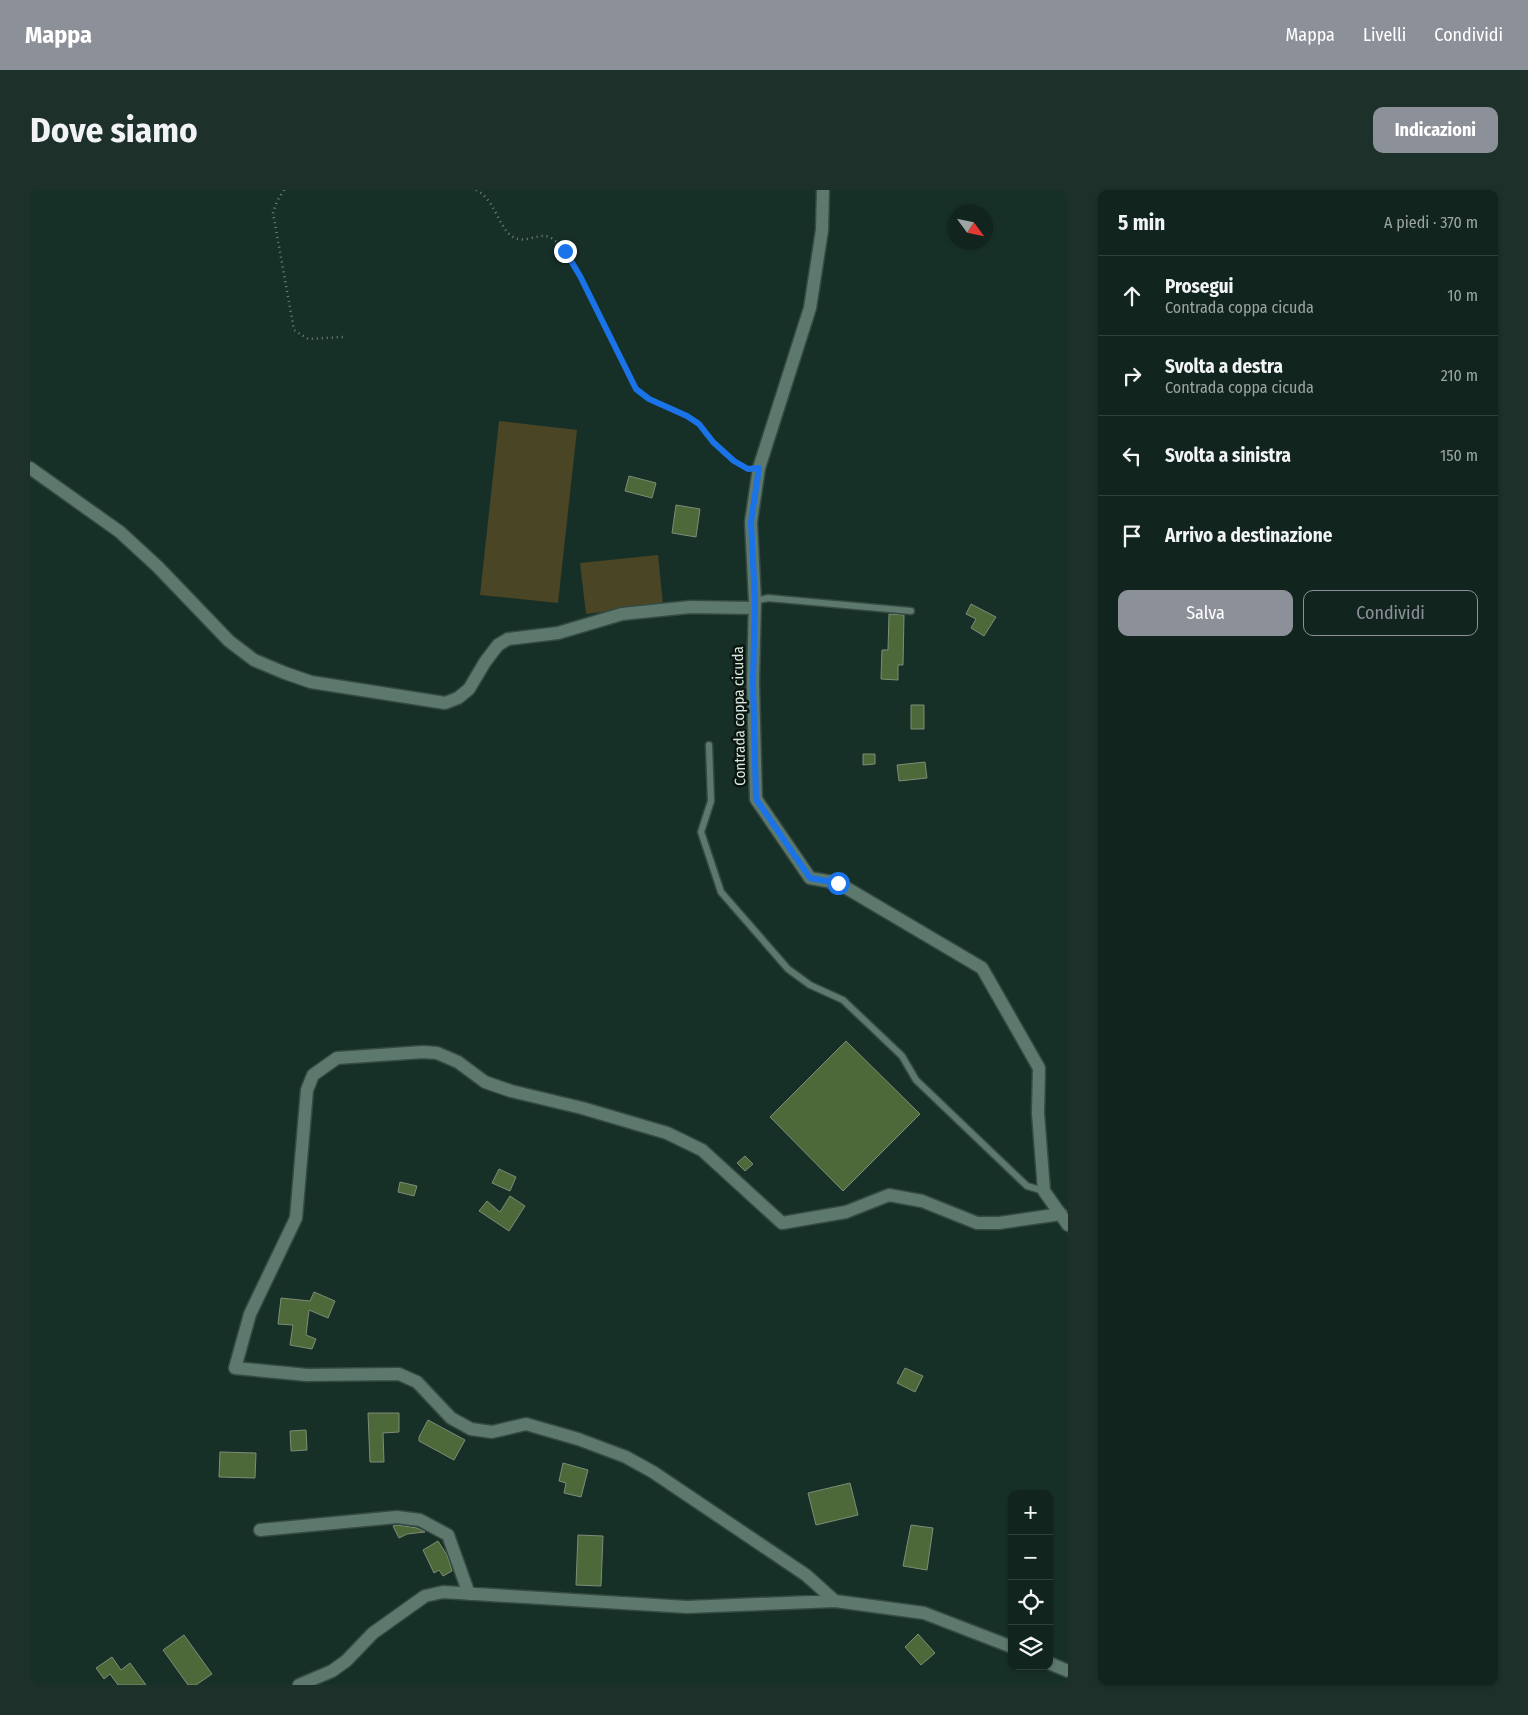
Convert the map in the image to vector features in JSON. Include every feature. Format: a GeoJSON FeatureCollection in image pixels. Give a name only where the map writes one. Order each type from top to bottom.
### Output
{"type":"FeatureCollection","features":[{"type":"Feature","properties":{"kind":"street","name":"Contrada coppa cicuda"},"geometry":{"type":"LineString","coordinates":[[823,190],[822,230],[810,308],[759,468],[751,522],[755,604],[753,682],[756,799],[810,878],[838,883],[982,968],[1039,1068],[1038,1113],[1044,1191]]}},
{"type":"Feature","properties":{"kind":"street"},"geometry":{"type":"LineString","coordinates":[[30,468],[120,532],[158,567],[229,641],[254,660],[312,682],[445,703],[458,698],[468,689],[485,662],[498,646],[508,639],[558,633],[622,614],[690,607],[755,604]]}},
{"type":"Feature","properties":{"kind":"street"},"geometry":{"type":"LineString","coordinates":[[835,1601],[806,1575],[653,1472],[626,1457],[578,1439],[526,1424],[492,1432],[471,1429],[451,1418],[418,1382],[398,1374],[307,1375],[235,1368],[250,1314],[296,1218],[307,1090],[313,1075],[337,1058],[423,1052],[438,1053],[458,1062],[485,1082],[511,1091],[582,1108],[667,1133],[684,1141],[702,1150],[782,1223],[846,1212],[889,1194],[922,1201],[978,1223],[1064,1220]]}},
{"type":"Feature","properties":{"kind":"street"},"geometry":{"type":"LineString","coordinates":[[1044,1191],[1064,1220]]}},
{"type":"Feature","properties":{"kind":"street"},"geometry":{"type":"LineString","coordinates":[[260,1530],[397,1517],[420,1520],[448,1535],[469,1594]]}},
{"type":"Feature","properties":{"kind":"street"},"geometry":{"type":"LineString","coordinates":[[299,1685],[332,1671],[346,1661],[373,1633],[425,1596],[443,1592],[687,1606],[835,1601],[924,1613],[1008,1645]]}},
{"type":"Feature","properties":{"kind":"street"},"geometry":{"type":"LineString","coordinates":[[1053,1665],[1068,1672]]}},
{"type":"Feature","properties":{"kind":"lane"},"geometry":{"type":"LineString","coordinates":[[755,604],[768,598],[911,611]]}},
{"type":"Feature","properties":{"kind":"lane"},"geometry":{"type":"LineString","coordinates":[[709,745],[711,800],[701,832],[720,892],[788,970],[810,985],[844,1000],[902,1056],[916,1080],[1028,1186],[1044,1191]]}},
{"type":"Feature","properties":{"kind":"path"},"geometry":{"type":"LineString","coordinates":[[284,190],[273,212],[294,330],[308,339],[343,337]]}},
{"type":"Feature","properties":{"kind":"path"},"geometry":{"type":"LineString","coordinates":[[476,190],[491,204],[502,224],[513,237],[524,240],[536,236],[551,238],[565,251],[580,276],[636,389],[649,399],[687,416],[699,424],[713,442],[734,461],[748,469],[759,468]]}},
{"type":"Feature","properties":{"kind":"shaded area"},"geometry":{"type":"Polygon","coordinates":[[[499,421],[577,430],[558,603],[480,595],[499,421]]]}},
{"type":"Feature","properties":{"kind":"shaded area"},"geometry":{"type":"Polygon","coordinates":[[[658,555],[663,605],[586,614],[580,563],[658,555]]]}},
{"type":"Feature","properties":{"kind":"building"},"geometry":{"type":"Polygon","coordinates":[[[629,476],[656,483],[652,498],[625,491],[629,476]]]}},
{"type":"Feature","properties":{"kind":"building"},"geometry":{"type":"Polygon","coordinates":[[[676,505],[700,509],[696,537],[672,533],[676,505]]]}},
{"type":"Feature","properties":{"kind":"building"},"geometry":{"type":"Polygon","coordinates":[[[971,604],[996,617],[984,636],[971,628],[976,619],[966,614],[971,604]]]}},
{"type":"Feature","properties":{"kind":"building"},"geometry":{"type":"Polygon","coordinates":[[[889,614],[904,615],[903,665],[898,665],[898,680],[881,679],[882,650],[888,650],[889,614]]]}},
{"type":"Feature","properties":{"kind":"building"},"geometry":{"type":"Polygon","coordinates":[[[911,705],[924,705],[924,729],[911,729],[911,705]]]}},
{"type":"Feature","properties":{"kind":"building"},"geometry":{"type":"Polygon","coordinates":[[[863,754],[875,754],[875,764],[863,765],[863,754]]]}},
{"type":"Feature","properties":{"kind":"building"},"geometry":{"type":"Polygon","coordinates":[[[925,762],[927,778],[899,781],[897,765],[925,762]]]}},
{"type":"Feature","properties":{"kind":"building"},"geometry":{"type":"Polygon","coordinates":[[[846,1041],[920,1114],[843,1191],[770,1117],[846,1041]]]}},
{"type":"Feature","properties":{"kind":"building"},"geometry":{"type":"Polygon","coordinates":[[[745,1156],[753,1164],[745,1171],[737,1163],[745,1156]]]}},
{"type":"Feature","properties":{"kind":"building"},"geometry":{"type":"Polygon","coordinates":[[[499,1169],[516,1177],[510,1191],[492,1183],[499,1169]]]}},
{"type":"Feature","properties":{"kind":"building"},"geometry":{"type":"Polygon","coordinates":[[[400,1182],[417,1186],[414,1196],[398,1192],[400,1182]]]}},
{"type":"Feature","properties":{"kind":"building"},"geometry":{"type":"Polygon","coordinates":[[[510,1196],[525,1206],[509,1231],[479,1211],[487,1201],[500,1212],[510,1196]]]}},
{"type":"Feature","properties":{"kind":"building"},"geometry":{"type":"Polygon","coordinates":[[[314,1292],[335,1301],[328,1318],[309,1310],[306,1335],[316,1339],[312,1349],[290,1345],[293,1325],[278,1324],[281,1298],[310,1301],[314,1292]]]}},
{"type":"Feature","properties":{"kind":"building"},"geometry":{"type":"Polygon","coordinates":[[[905,1368],[923,1376],[915,1392],[897,1383],[905,1368]]]}},
{"type":"Feature","properties":{"kind":"building"},"geometry":{"type":"Polygon","coordinates":[[[368,1413],[399,1413],[399,1432],[383,1433],[384,1462],[370,1462],[368,1413]]]}},
{"type":"Feature","properties":{"kind":"building"},"geometry":{"type":"Polygon","coordinates":[[[428,1420],[465,1440],[454,1460],[419,1441],[419,1437],[428,1420]]]}},
{"type":"Feature","properties":{"kind":"building"},"geometry":{"type":"Polygon","coordinates":[[[306,1430],[307,1450],[291,1451],[290,1431],[306,1430]]]}},
{"type":"Feature","properties":{"kind":"building"},"geometry":{"type":"Polygon","coordinates":[[[220,1452],[256,1453],[255,1478],[219,1477],[220,1452]]]}},
{"type":"Feature","properties":{"kind":"building"},"geometry":{"type":"Polygon","coordinates":[[[563,1463],[588,1470],[581,1497],[564,1493],[566,1483],[559,1481],[563,1463]]]}},
{"type":"Feature","properties":{"kind":"building"},"geometry":{"type":"Polygon","coordinates":[[[850,1483],[858,1515],[816,1525],[808,1493],[850,1483]]]}},
{"type":"Feature","properties":{"kind":"building"},"geometry":{"type":"Polygon","coordinates":[[[911,1525],[933,1528],[927,1570],[903,1566],[911,1525]]]}},
{"type":"Feature","properties":{"kind":"building"},"geometry":{"type":"Polygon","coordinates":[[[393,1526],[417,1528],[425,1532],[407,1534],[399,1538],[393,1526]]]}},
{"type":"Feature","properties":{"kind":"building"},"geometry":{"type":"Polygon","coordinates":[[[578,1535],[603,1536],[601,1586],[576,1585],[578,1535]]]}},
{"type":"Feature","properties":{"kind":"building"},"geometry":{"type":"Polygon","coordinates":[[[438,1541],[447,1555],[452,1571],[443,1576],[439,1570],[434,1573],[423,1550],[438,1541]]]}},
{"type":"Feature","properties":{"kind":"building"},"geometry":{"type":"Polygon","coordinates":[[[918,1634],[935,1653],[921,1665],[905,1647],[918,1634]]]}},
{"type":"Feature","properties":{"kind":"building"},"geometry":{"type":"Polygon","coordinates":[[[184,1635],[212,1674],[196,1685],[188,1685],[163,1650],[184,1635]]]}},
{"type":"Feature","properties":{"kind":"building"},"geometry":{"type":"Polygon","coordinates":[[[112,1657],[121,1670],[130,1663],[146,1685],[118,1685],[110,1674],[104,1679],[96,1668],[112,1657]]]}},
{"type":"Feature","properties":{"kind":"route"},"geometry":{"type":"LineString","coordinates":[[565,251],[580,276],[636,389],[649,399],[687,416],[699,424],[713,442],[734,461],[748,469],[759,468],[751,522],[755,601],[753,682],[756,799],[810,878],[838,883]]}}]}
